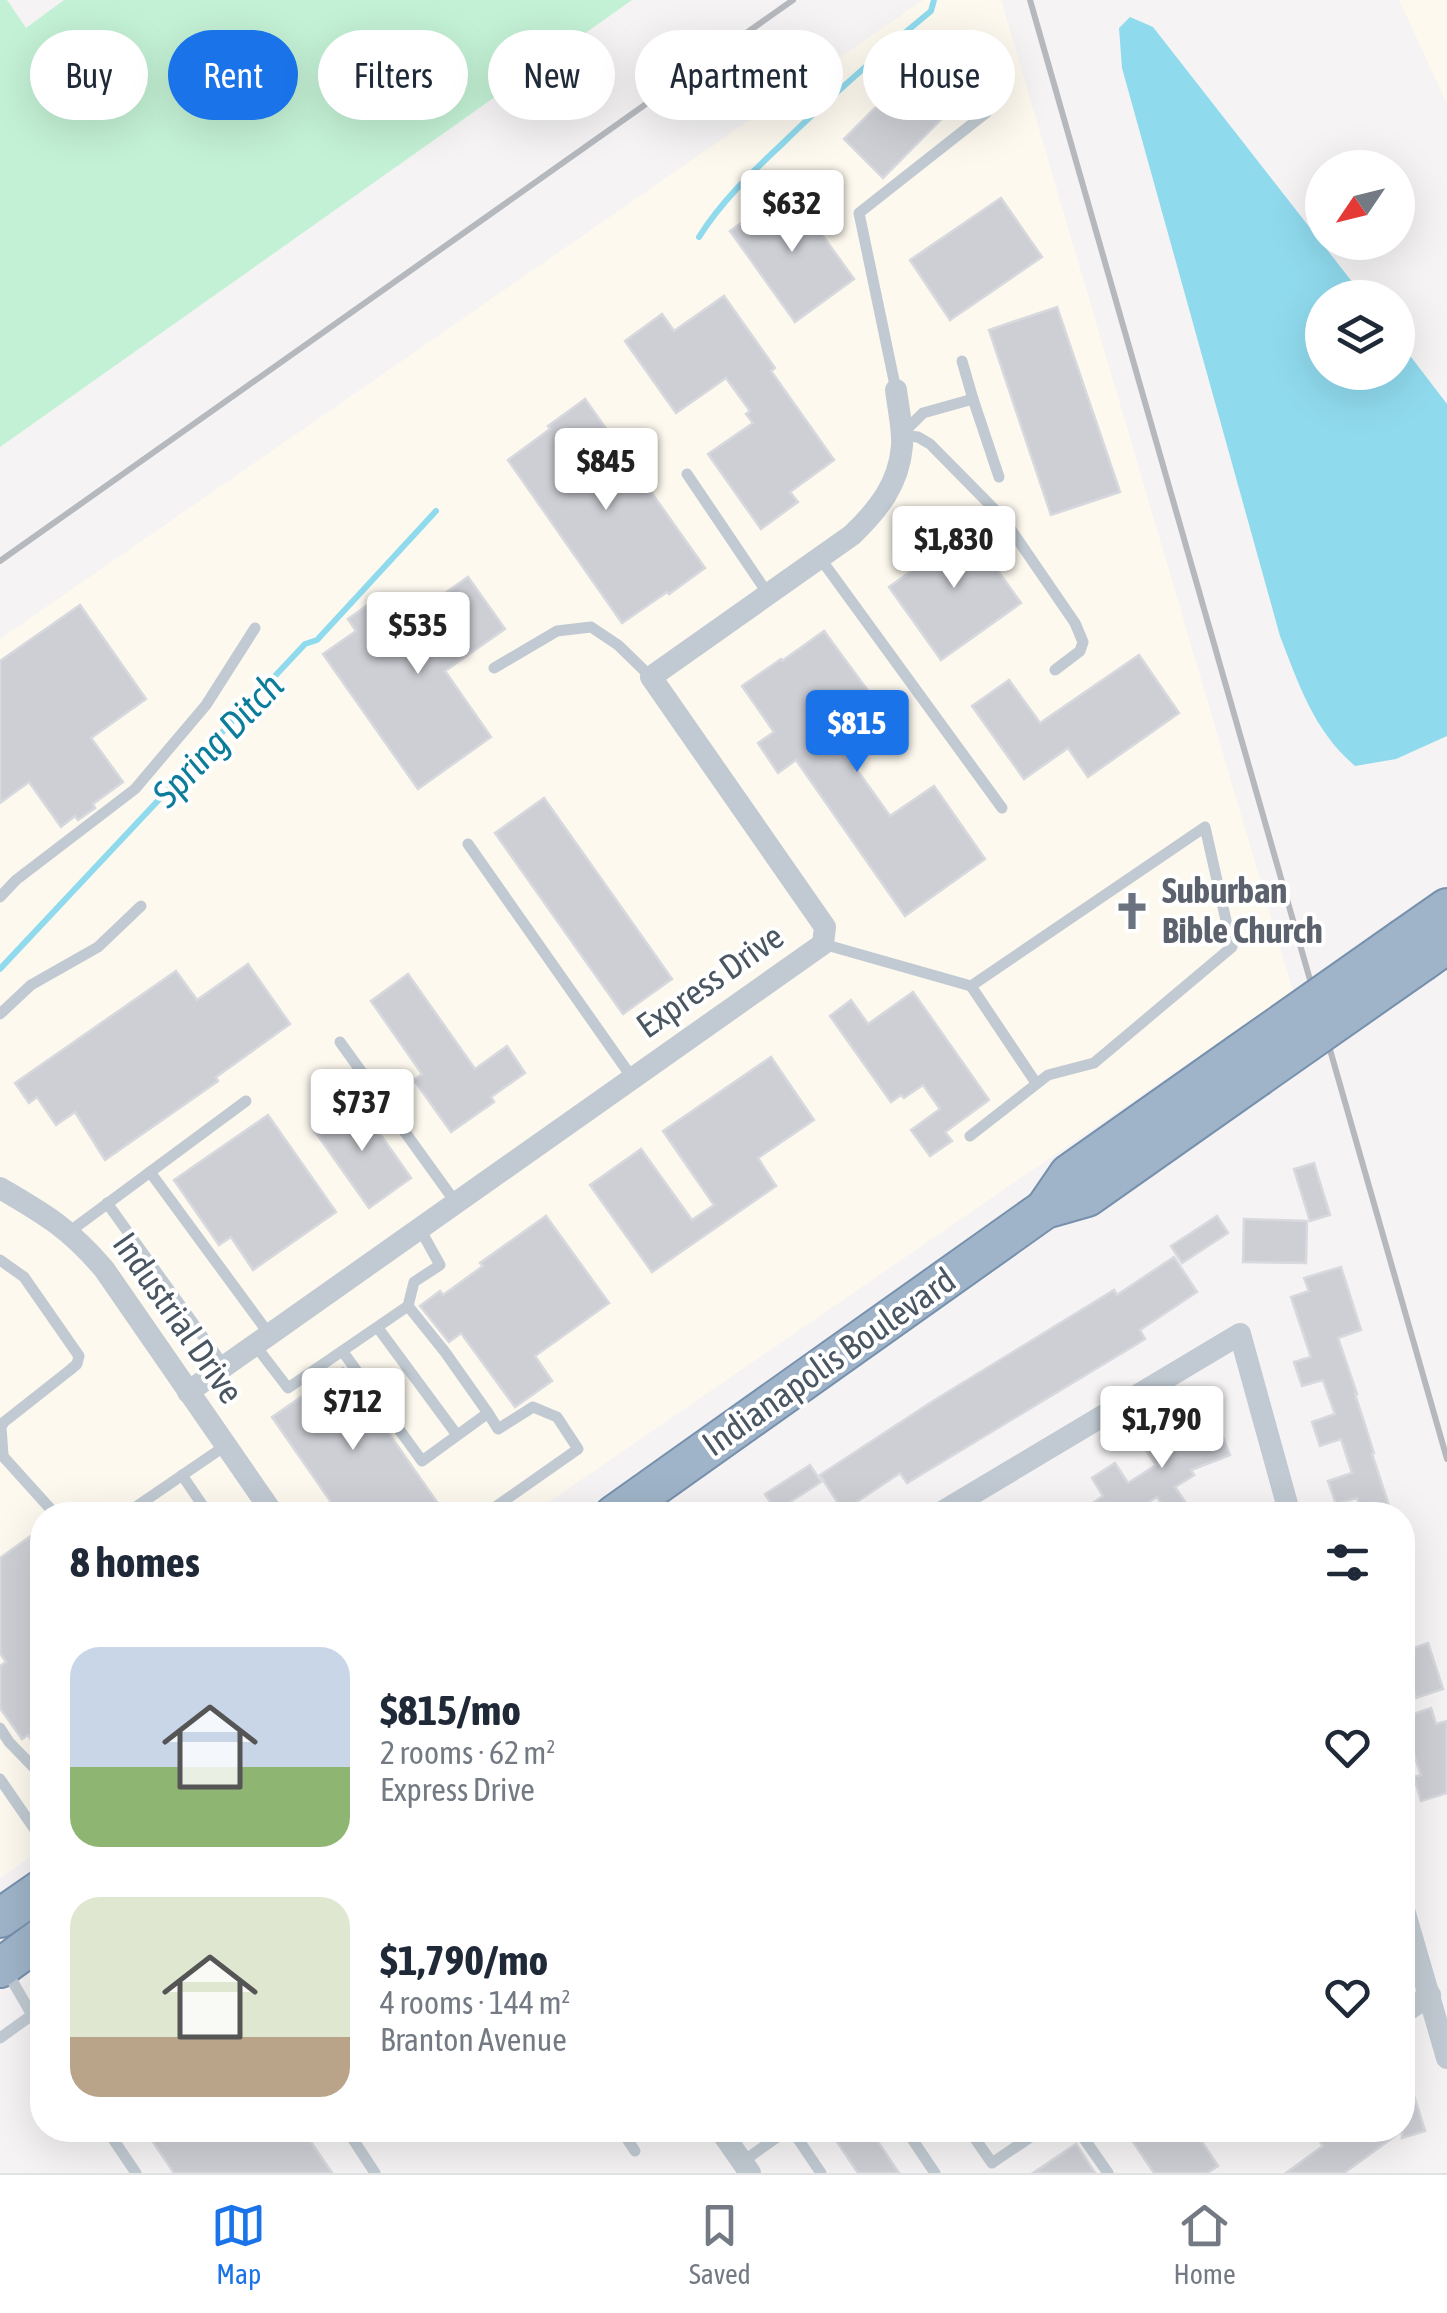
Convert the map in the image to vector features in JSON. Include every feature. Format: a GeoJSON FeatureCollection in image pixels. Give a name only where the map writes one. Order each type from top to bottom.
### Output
{"type":"FeatureCollection","features":[{"type":"Feature","properties":{"kind":"highway","name":"Indianapolis Boulevard"},"geometry":{"type":"LineString","coordinates":[[632,1502],[1045,1210],[1069,1174],[1248,1066],[1425,947],[1447,908]]}},
{"type":"Feature","properties":{"kind":"highway"},"geometry":{"type":"LineString","coordinates":[[0,1918],[30,1897]]}},
{"type":"Feature","properties":{"kind":"highway"},"geometry":{"type":"LineString","coordinates":[[2,1966],[30,1946]]}},
{"type":"Feature","properties":{"kind":"street"},"geometry":{"type":"LineString","coordinates":[[652,677],[852,535],[875,513],[894,480],[902,444],[896,390]]}},
{"type":"Feature","properties":{"kind":"street","name":"Express Drive"},"geometry":{"type":"LineString","coordinates":[[188,1392],[824,944],[826,928],[652,677]]}},
{"type":"Feature","properties":{"kind":"street","name":"Industrial Drive"},"geometry":{"type":"LineString","coordinates":[[0,1188],[54,1220],[104,1269],[265,1502]]}},
{"type":"Feature","properties":{"kind":"street"},"geometry":{"type":"LineString","coordinates":[[959,1502],[1240,1334],[1286,1502]]}},
{"type":"Feature","properties":{"kind":"street"},"geometry":{"type":"LineString","coordinates":[[1415,1945],[1447,2058]]}},
{"type":"Feature","properties":{"kind":"street"},"geometry":{"type":"LineString","coordinates":[[1415,2005],[1430,1995]]}},
{"type":"Feature","properties":{"kind":"street"},"geometry":{"type":"LineString","coordinates":[[728,2142],[746,2167]]}},
{"type":"Feature","properties":{"kind":"lane"},"geometry":{"type":"LineString","coordinates":[[896,390],[859,212],[976,120]]}},
{"type":"Feature","properties":{"kind":"lane"},"geometry":{"type":"LineString","coordinates":[[962,362],[999,476]]}},
{"type":"Feature","properties":{"kind":"lane"},"geometry":{"type":"LineString","coordinates":[[901,436],[923,413],[973,399]]}},
{"type":"Feature","properties":{"kind":"lane"},"geometry":{"type":"LineString","coordinates":[[901,436],[918,437],[930,444],[1003,518],[1075,623],[1083,642],[1080,652],[1054,670]]}},
{"type":"Feature","properties":{"kind":"lane"},"geometry":{"type":"LineString","coordinates":[[687,474],[768,594]]}},
{"type":"Feature","properties":{"kind":"lane"},"geometry":{"type":"LineString","coordinates":[[820,558],[1002,808]]}},
{"type":"Feature","properties":{"kind":"lane"},"geometry":{"type":"LineString","coordinates":[[494,668],[557,630],[590,627],[618,645],[652,677]]}},
{"type":"Feature","properties":{"kind":"lane"},"geometry":{"type":"LineString","coordinates":[[0,896],[135,788],[206,705],[255,628]]}},
{"type":"Feature","properties":{"kind":"lane"},"geometry":{"type":"LineString","coordinates":[[970,1136],[1048,1075],[1094,1063],[1232,948],[1205,827],[971,986]]}},
{"type":"Feature","properties":{"kind":"lane"},"geometry":{"type":"LineString","coordinates":[[468,844],[633,1078]]}},
{"type":"Feature","properties":{"kind":"lane"},"geometry":{"type":"LineString","coordinates":[[0,1014],[31,985],[98,946],[141,906]]}},
{"type":"Feature","properties":{"kind":"lane"},"geometry":{"type":"LineString","coordinates":[[824,944],[971,986],[1036,1083]]}},
{"type":"Feature","properties":{"kind":"lane"},"geometry":{"type":"LineString","coordinates":[[340,1042],[456,1204]]}},
{"type":"Feature","properties":{"kind":"lane"},"geometry":{"type":"LineString","coordinates":[[69,1232],[246,1101]]}},
{"type":"Feature","properties":{"kind":"lane"},"geometry":{"type":"LineString","coordinates":[[150,1172],[262,1339],[288,1388],[408,1306],[414,1282],[440,1265],[420,1229]]}},
{"type":"Feature","properties":{"kind":"lane"},"geometry":{"type":"LineString","coordinates":[[106,1204],[225,1366]]}},
{"type":"Feature","properties":{"kind":"lane"},"geometry":{"type":"LineString","coordinates":[[0,1260],[24,1277],[79,1356],[77,1364],[1,1427],[2,1454],[44,1502]]}},
{"type":"Feature","properties":{"kind":"lane"},"geometry":{"type":"LineString","coordinates":[[408,1306],[498,1429],[533,1407],[557,1416],[578,1450],[503,1502]]}},
{"type":"Feature","properties":{"kind":"lane"},"geometry":{"type":"LineString","coordinates":[[378,1328],[457,1435]]}},
{"type":"Feature","properties":{"kind":"lane"},"geometry":{"type":"LineString","coordinates":[[343,1352],[422,1461],[488,1413]]}},
{"type":"Feature","properties":{"kind":"lane"},"geometry":{"type":"LineString","coordinates":[[143,1502],[226,1446]]}},
{"type":"Feature","properties":{"kind":"lane"},"geometry":{"type":"LineString","coordinates":[[182,1476],[200,1502]]}},
{"type":"Feature","properties":{"kind":"lane"},"geometry":{"type":"LineString","coordinates":[[0,1728],[30,1764]]}},
{"type":"Feature","properties":{"kind":"lane"},"geometry":{"type":"LineString","coordinates":[[0,1780],[30,1823]]}},
{"type":"Feature","properties":{"kind":"lane"},"geometry":{"type":"LineString","coordinates":[[2,1966],[30,2002]]}},
{"type":"Feature","properties":{"kind":"lane"},"geometry":{"type":"LineString","coordinates":[[0,2038],[30,2016]]}},
{"type":"Feature","properties":{"kind":"lane"},"geometry":{"type":"LineString","coordinates":[[115,2142],[136,2173]]}},
{"type":"Feature","properties":{"kind":"lane"},"geometry":{"type":"LineString","coordinates":[[355,2142],[375,2173]]}},
{"type":"Feature","properties":{"kind":"lane"},"geometry":{"type":"LineString","coordinates":[[630,2142],[636,2150]]}},
{"type":"Feature","properties":{"kind":"lane"},"geometry":{"type":"LineString","coordinates":[[746,2167],[773,2142]]}},
{"type":"Feature","properties":{"kind":"lane"},"geometry":{"type":"LineString","coordinates":[[800,2142],[821,2173]]}},
{"type":"Feature","properties":{"kind":"lane"},"geometry":{"type":"LineString","coordinates":[[914,2142],[935,2173]]}},
{"type":"Feature","properties":{"kind":"lane"},"geometry":{"type":"LineString","coordinates":[[978,2142],[994,2168],[1026,2142]]}},
{"type":"Feature","properties":{"kind":"lane"},"geometry":{"type":"LineString","coordinates":[[1086,2142],[1108,2173]]}},
{"type":"Feature","properties":{"kind":"shaded area"},"geometry":{"type":"Polygon","coordinates":[[[923,0],[1001,0],[1010,30],[880,30],[923,0]]]}},
{"type":"Feature","properties":{"kind":"shaded area"},"geometry":{"type":"Polygon","coordinates":[[[1399,0],[1447,0],[1447,104],[1399,0]]]}},
{"type":"Feature","properties":{"kind":"shaded area"},"geometry":{"type":"Polygon","coordinates":[[[863,42],[863,120],[1015,120],[1015,48],[1293,991],[549,1502],[30,1502],[30,1857],[0,1878],[0,639],[750,120],[843,120],[843,55],[863,42]]]}},
{"type":"Feature","properties":{"kind":"green space"},"geometry":{"type":"Polygon","coordinates":[[[0,0],[7,0],[26,28],[64,0],[632,0],[590,30],[488,30],[488,102],[468,116],[468,30],[318,30],[318,120],[462,120],[0,447],[0,0]]]}},
{"type":"Feature","properties":{"kind":"water"},"geometry":{"type":"Polygon","coordinates":[[[1130,17],[1153,27],[1305,222],[1305,260],[1335,260],[1351,280],[1305,280],[1305,390],[1415,390],[1415,362],[1447,404],[1447,736],[1396,759],[1355,766],[1341,752],[1309,706],[1280,636],[1122,68],[1119,28],[1130,17]]]}},
{"type":"Feature","properties":{"kind":"building"},"geometry":{"type":"Polygon","coordinates":[[[863,120],[940,120],[883,178],[844,139],[863,120]]]}},
{"type":"Feature","properties":{"kind":"building"},"geometry":{"type":"Polygon","coordinates":[[[789,189],[854,279],[795,322],[730,231],[789,189]]]}},
{"type":"Feature","properties":{"kind":"building"},"geometry":{"type":"Polygon","coordinates":[[[1001,198],[1042,257],[950,320],[910,260],[1001,198]]]}},
{"type":"Feature","properties":{"kind":"building"},"geometry":{"type":"Polygon","coordinates":[[[724,296],[834,460],[790,492],[798,502],[761,529],[708,454],[753,423],[746,414],[750,411],[726,378],[676,413],[625,341],[662,314],[674,331],[724,296]]]}},
{"type":"Feature","properties":{"kind":"building"},"geometry":{"type":"Polygon","coordinates":[[[1057,307],[1120,492],[1051,515],[989,330],[1057,307]]]}},
{"type":"Feature","properties":{"kind":"building"},"geometry":{"type":"Polygon","coordinates":[[[585,399],[705,568],[622,623],[508,460],[585,399]]]}},
{"type":"Feature","properties":{"kind":"building"},"geometry":{"type":"Polygon","coordinates":[[[950,521],[961,536],[969,530],[1021,603],[941,660],[889,587],[932,556],[922,542],[950,521]]]}},
{"type":"Feature","properties":{"kind":"building"},"geometry":{"type":"Polygon","coordinates":[[[468,577],[505,629],[445,671],[491,737],[418,789],[323,654],[356,631],[348,619],[380,596],[400,625],[468,577]]]}},
{"type":"Feature","properties":{"kind":"building"},"geometry":{"type":"Polygon","coordinates":[[[80,605],[146,699],[91,738],[123,782],[93,804],[95,808],[61,827],[29,782],[0,803],[0,661],[80,605]]]}},
{"type":"Feature","properties":{"kind":"building"},"geometry":{"type":"Polygon","coordinates":[[[824,631],[877,703],[833,734],[852,763],[890,816],[934,786],[985,859],[905,916],[796,760],[778,773],[758,743],[774,732],[742,686],[824,631]]]}},
{"type":"Feature","properties":{"kind":"building"},"geometry":{"type":"Polygon","coordinates":[[[1139,655],[1179,713],[1088,777],[1068,748],[1024,779],[972,706],[1009,680],[1040,723],[1139,655]]]}},
{"type":"Feature","properties":{"kind":"building"},"geometry":{"type":"Polygon","coordinates":[[[544,798],[672,979],[623,1014],[495,833],[544,798]]]}},
{"type":"Feature","properties":{"kind":"building"},"geometry":{"type":"Polygon","coordinates":[[[248,964],[290,1024],[216,1077],[218,1081],[105,1160],[75,1112],[56,1125],[37,1097],[29,1103],[15,1083],[176,971],[197,1000],[248,964]]]}},
{"type":"Feature","properties":{"kind":"building"},"geometry":{"type":"Polygon","coordinates":[[[408,974],[475,1069],[507,1046],[525,1073],[491,1097],[494,1102],[451,1132],[414,1080],[422,1074],[371,1001],[408,974]]]}},
{"type":"Feature","properties":{"kind":"building"},"geometry":{"type":"Polygon","coordinates":[[[913,992],[989,1100],[945,1132],[952,1141],[930,1156],[911,1130],[940,1109],[923,1085],[891,1102],[830,1016],[851,1000],[868,1024],[913,992]]]}},
{"type":"Feature","properties":{"kind":"building"},"geometry":{"type":"Polygon","coordinates":[[[771,1057],[814,1120],[758,1158],[776,1186],[652,1272],[590,1185],[641,1149],[692,1220],[714,1205],[663,1131],[771,1057]]]}},
{"type":"Feature","properties":{"kind":"building"},"geometry":{"type":"Polygon","coordinates":[[[356,1100],[411,1178],[369,1208],[314,1130],[356,1100]]]}},
{"type":"Feature","properties":{"kind":"building"},"geometry":{"type":"Polygon","coordinates":[[[268,1115],[336,1212],[253,1270],[231,1237],[219,1245],[174,1180],[268,1115]]]}},
{"type":"Feature","properties":{"kind":"building"},"geometry":{"type":"Polygon","coordinates":[[[1314,1163],[1330,1215],[1310,1221],[1294,1169],[1314,1163]]]}},
{"type":"Feature","properties":{"kind":"building"},"geometry":{"type":"Polygon","coordinates":[[[546,1216],[609,1303],[535,1356],[552,1381],[515,1407],[461,1333],[449,1342],[420,1306],[440,1291],[443,1295],[546,1216]]]}},
{"type":"Feature","properties":{"kind":"building"},"geometry":{"type":"Polygon","coordinates":[[[1217,1216],[1228,1233],[1182,1263],[1171,1246],[1217,1216]]]}},
{"type":"Feature","properties":{"kind":"building"},"geometry":{"type":"Polygon","coordinates":[[[1244,1219],[1307,1221],[1306,1263],[1243,1262],[1244,1219]]]}},
{"type":"Feature","properties":{"kind":"building"},"geometry":{"type":"Polygon","coordinates":[[[1174,1257],[1197,1292],[1140,1330],[1145,1339],[907,1483],[900,1473],[856,1502],[837,1502],[820,1475],[1114,1290],[1117,1295],[1174,1257]]]}},
{"type":"Feature","properties":{"kind":"building"},"geometry":{"type":"Polygon","coordinates":[[[1341,1267],[1361,1330],[1338,1338],[1388,1502],[1358,1502],[1357,1498],[1335,1502],[1328,1481],[1352,1473],[1341,1439],[1320,1446],[1312,1422],[1335,1414],[1323,1380],[1302,1386],[1294,1362],[1311,1357],[1291,1297],[1309,1291],[1304,1278],[1341,1267]]]}},
{"type":"Feature","properties":{"kind":"building"},"geometry":{"type":"Polygon","coordinates":[[[343,1368],[437,1502],[331,1502],[272,1417],[343,1368]]]}},
{"type":"Feature","properties":{"kind":"building"},"geometry":{"type":"Polygon","coordinates":[[[1213,1413],[1230,1455],[1191,1470],[1194,1475],[1175,1487],[1185,1502],[1160,1502],[1157,1497],[1149,1502],[1094,1502],[1103,1496],[1092,1478],[1115,1463],[1128,1483],[1156,1465],[1144,1447],[1170,1430],[1213,1413]]]}},
{"type":"Feature","properties":{"kind":"building"},"geometry":{"type":"Polygon","coordinates":[[[810,1465],[821,1482],[790,1502],[770,1502],[765,1494],[810,1465]]]}},
{"type":"Feature","properties":{"kind":"building"},"geometry":{"type":"Polygon","coordinates":[[[30,1537],[30,1738],[28,1735],[22,1739],[0,1708],[0,1666],[6,1662],[0,1653],[0,1558],[30,1537]]]}},
{"type":"Feature","properties":{"kind":"building"},"geometry":{"type":"Polygon","coordinates":[[[1428,1643],[1443,1689],[1416,1698],[1415,1695],[1415,1648],[1428,1643]]]}},
{"type":"Feature","properties":{"kind":"building"},"geometry":{"type":"Polygon","coordinates":[[[1431,1708],[1436,1724],[1447,1721],[1447,1793],[1421,1801],[1415,1780],[1421,1775],[1415,1758],[1415,1714],[1431,1708]]]}},
{"type":"Feature","properties":{"kind":"building"},"geometry":{"type":"Polygon","coordinates":[[[1415,2099],[1425,2131],[1415,2134],[1415,2099]]]}},
{"type":"Feature","properties":{"kind":"building"},"geometry":{"type":"Polygon","coordinates":[[[153,2142],[311,2142],[332,2173],[174,2173],[153,2142]]]}},
{"type":"Feature","properties":{"kind":"building"},"geometry":{"type":"Polygon","coordinates":[[[837,2142],[878,2142],[899,2173],[858,2173],[837,2142]]]}},
{"type":"Feature","properties":{"kind":"building"},"geometry":{"type":"Polygon","coordinates":[[[1133,2142],[1202,2142],[1218,2166],[1207,2173],[1154,2173],[1133,2142]]]}},
{"type":"Feature","properties":{"kind":"building"},"geometry":{"type":"Polygon","coordinates":[[[1320,2142],[1387,2142],[1344,2173],[1286,2173],[1323,2146],[1320,2142]]]}},
{"type":"Feature","properties":{"kind":"building"},"geometry":{"type":"Polygon","coordinates":[[[1076,2144],[1095,2173],[1033,2173],[1076,2144]]]}},
{"type":"Feature","properties":{"kind":"waterway"},"geometry":{"type":"LineString","coordinates":[[699,237],[748,177],[836,93],[931,11],[934,0]]}},
{"type":"Feature","properties":{"kind":"waterway","name":"Spring Ditch"},"geometry":{"type":"LineString","coordinates":[[0,969],[305,644],[317,640],[436,511]]}},
{"type":"Feature","properties":{"kind":"railway"},"geometry":{"type":"LineString","coordinates":[[0,561],[793,0]]}},
{"type":"Feature","properties":{"kind":"railway"},"geometry":{"type":"LineString","coordinates":[[1030,0],[1447,1459]]}},
{"type":"Feature","properties":{"kind":"place","name":"Suburban Bible Church"},"geometry":{"type":"Point","coordinates":[1132,911]}}]}
